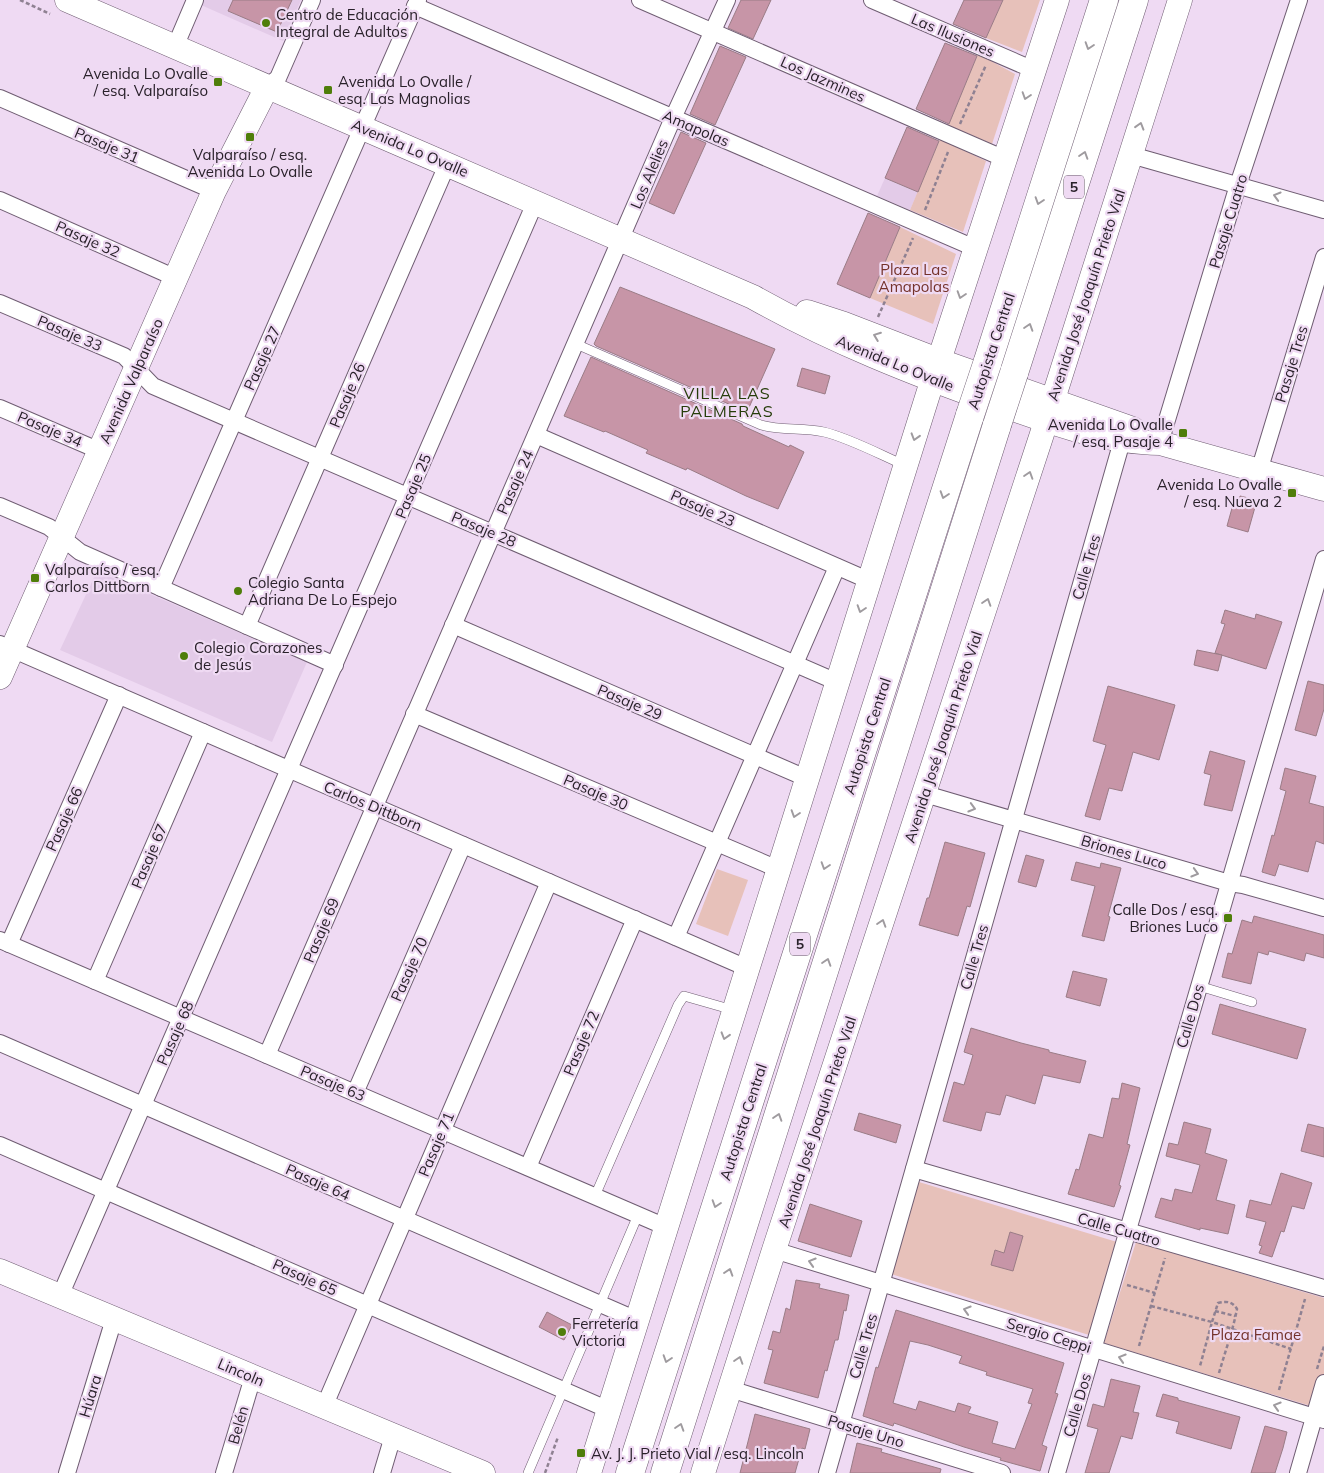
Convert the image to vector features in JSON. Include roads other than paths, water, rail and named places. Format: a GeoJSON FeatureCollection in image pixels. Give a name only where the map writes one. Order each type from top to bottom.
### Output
{"type":"FeatureCollection","features":[{"type":"Feature","properties":{"kind":"highway","name":"Autopista Central"},"geometry":{"type":"LineString","coordinates":[[630,1473],[1104,0]]}},
{"type":"Feature","properties":{"kind":"highway","name":"Autopista Central"},"geometry":{"type":"LineString","coordinates":[[665,1473],[1134,0]]}},
{"type":"Feature","properties":{"kind":"main road"},"geometry":{"type":"LineString","coordinates":[[589,1473],[806,778],[1057,0]]}},
{"type":"Feature","properties":{"kind":"main road","name":"Avenida José Joaquín Prieto Vial"},"geometry":{"type":"LineString","coordinates":[[704,1473],[774,1250],[925,794],[1180,0]]}},
{"type":"Feature","properties":{"kind":"main road","name":"Avenida Lo Ovalle"},"geometry":{"type":"LineString","coordinates":[[67,4],[175,47],[753,297],[844,324],[936,371],[1049,411],[1122,440],[1160,443]]}},
{"type":"Feature","properties":{"kind":"main road","name":"Avenida Valparaíso"},"geometry":{"type":"LineString","coordinates":[[0,677],[6,646],[62,537],[214,191],[267,87]]}},
{"type":"Feature","properties":{"kind":"main road","name":"Avenida Lo Ovalle"},"geometry":{"type":"LineString","coordinates":[[1049,411],[1133,429],[1160,443],[1324,489]]}},
{"type":"Feature","properties":{"kind":"main road","name":"Lincoln"},"geometry":{"type":"LineString","coordinates":[[0,1271],[483,1473]]}},
{"type":"Feature","properties":{"kind":"street"},"geometry":{"type":"LineString","coordinates":[[175,47],[195,0]]}},
{"type":"Feature","properties":{"kind":"street"},"geometry":{"type":"LineString","coordinates":[[267,87],[278,78],[312,0]]}},
{"type":"Feature","properties":{"kind":"street","name":"Los Jazmines"},"geometry":{"type":"LineString","coordinates":[[640,0],[1005,159]]}},
{"type":"Feature","properties":{"kind":"street","name":"Los Alelies"},"geometry":{"type":"LineString","coordinates":[[621,240],[673,118],[727,0]]}},
{"type":"Feature","properties":{"kind":"street","name":"Las Ilusiones"},"geometry":{"type":"LineString","coordinates":[[872,0],[1034,70]]}},
{"type":"Feature","properties":{"kind":"street","name":"Pasaje Cuatro"},"geometry":{"type":"LineString","coordinates":[[1160,443],[1238,185],[1299,0]]}},
{"type":"Feature","properties":{"kind":"street","name":"Amapolas"},"geometry":{"type":"LineString","coordinates":[[417,3],[673,118],[976,249]]}},
{"type":"Feature","properties":{"kind":"street","name":"Pasaje 27"},"geometry":{"type":"LineString","coordinates":[[161,588],[417,3]]}},
{"type":"Feature","properties":{"kind":"street","name":"Pasaje 31"},"geometry":{"type":"LineString","coordinates":[[0,98],[214,191]]}},
{"type":"Feature","properties":{"kind":"street"},"geometry":{"type":"LineString","coordinates":[[1131,154],[1324,210]]}},
{"type":"Feature","properties":{"kind":"street","name":"Pasaje 26"},"geometry":{"type":"LineString","coordinates":[[247,626],[448,165]]}},
{"type":"Feature","properties":{"kind":"street","name":"Pasaje 32"},"geometry":{"type":"LineString","coordinates":[[0,200],[176,278]]}},
{"type":"Feature","properties":{"kind":"street","name":"Pasaje 25"},"geometry":{"type":"LineString","coordinates":[[290,770],[535,203]]}},
{"type":"Feature","properties":{"kind":"street","name":"Pasaje 24"},"geometry":{"type":"LineString","coordinates":[[374,806],[621,240]]}},
{"type":"Feature","properties":{"kind":"street","name":"Pasaje Tres"},"geometry":{"type":"LineString","coordinates":[[1259,471],[1324,257]]}},
{"type":"Feature","properties":{"kind":"street","name":"Pasaje 33"},"geometry":{"type":"LineString","coordinates":[[0,303],[124,356],[136,369]]}},
{"type":"Feature","properties":{"kind":"street","name":"Pasaje 28"},"geometry":{"type":"LineString","coordinates":[[136,369],[153,386],[837,682]]}},
{"type":"Feature","properties":{"kind":"street","name":"Pasaje 34"},"geometry":{"type":"LineString","coordinates":[[0,408],[100,451]]}},
{"type":"Feature","properties":{"kind":"street","name":"Pasaje 23"},"geometry":{"type":"LineString","coordinates":[[536,435],[870,581]]}},
{"type":"Feature","properties":{"kind":"street","name":"Calle Tres"},"geometry":{"type":"LineString","coordinates":[[827,1473],[1122,440]]}},
{"type":"Feature","properties":{"kind":"street"},"geometry":{"type":"LineString","coordinates":[[0,506],[48,527],[80,552],[335,665]]}},
{"type":"Feature","properties":{"kind":"street","name":"Calle Dos"},"geometry":{"type":"LineString","coordinates":[[1057,1473],[1324,559]]}},
{"type":"Feature","properties":{"kind":"street"},"geometry":{"type":"LineString","coordinates":[[676,937],[837,567]]}},
{"type":"Feature","properties":{"kind":"street","name":"Pasaje 29"},"geometry":{"type":"LineString","coordinates":[[453,625],[806,778]]}},
{"type":"Feature","properties":{"kind":"street","name":"Carlos Dittborn"},"geometry":{"type":"LineString","coordinates":[[6,646],[747,968]]}},
{"type":"Feature","properties":{"kind":"street","name":"Pasaje 66"},"geometry":{"type":"LineString","coordinates":[[5,942],[119,695]]}},
{"type":"Feature","properties":{"kind":"street","name":"Pasaje 30"},"geometry":{"type":"LineString","coordinates":[[414,714],[778,869]]}},
{"type":"Feature","properties":{"kind":"street","name":"Pasaje 67"},"geometry":{"type":"LineString","coordinates":[[95,980],[203,732]]}},
{"type":"Feature","properties":{"kind":"street","name":"Pasaje 68"},"geometry":{"type":"LineString","coordinates":[[60,1296],[290,770]]}},
{"type":"Feature","properties":{"kind":"street","name":"Briones Luco"},"geometry":{"type":"LineString","coordinates":[[925,794],[1229,883],[1243,885],[1324,908]]}},
{"type":"Feature","properties":{"kind":"street","name":"Pasaje 69"},"geometry":{"type":"LineString","coordinates":[[267,1055],[374,806]]}},
{"type":"Feature","properties":{"kind":"street","name":"Pasaje 70"},"geometry":{"type":"LineString","coordinates":[[355,1093],[463,845]]}},
{"type":"Feature","properties":{"kind":"street","name":"Pasaje 71"},"geometry":{"type":"LineString","coordinates":[[324,1406],[549,882]]}},
{"type":"Feature","properties":{"kind":"street","name":"Pasaje 72"},"geometry":{"type":"LineString","coordinates":[[528,1167],[634,919]]}},
{"type":"Feature","properties":{"kind":"street","name":"Pasaje 63"},"geometry":{"type":"LineString","coordinates":[[5,942],[666,1227]]}},
{"type":"Feature","properties":{"kind":"street","name":"Pasaje 64"},"geometry":{"type":"LineString","coordinates":[[0,1043],[637,1320]]}},
{"type":"Feature","properties":{"kind":"street","name":"Pasaje 65"},"geometry":{"type":"LineString","coordinates":[[0,1145],[609,1410]]}},
{"type":"Feature","properties":{"kind":"street","name":"Calle Cuatro"},"geometry":{"type":"LineString","coordinates":[[914,1169],[1324,1288]]}},
{"type":"Feature","properties":{"kind":"street","name":"Sergio Ceppi"},"geometry":{"type":"LineString","coordinates":[[774,1250],[1319,1419]]}},
{"type":"Feature","properties":{"kind":"street","name":"Húara"},"geometry":{"type":"LineString","coordinates":[[67,1473],[114,1319]]}},
{"type":"Feature","properties":{"kind":"street","name":"Belén"},"geometry":{"type":"LineString","coordinates":[[224,1473],[253,1377]]}},
{"type":"Feature","properties":{"kind":"street"},"geometry":{"type":"LineString","coordinates":[[1298,1473],[1319,1419],[1324,1383]]}},
{"type":"Feature","properties":{"kind":"street","name":"Pasaje Uno"},"geometry":{"type":"LineString","coordinates":[[730,1389],[1002,1473]]}},
{"type":"Feature","properties":{"kind":"street"},"geometry":{"type":"LineString","coordinates":[[382,1473],[393,1436]]}},
{"type":"Feature","properties":{"kind":"lane"},"geometry":{"type":"LineString","coordinates":[[576,344],[761,425],[778,429],[815,430],[831,434],[906,466]]}},
{"type":"Feature","properties":{"kind":"lane"},"geometry":{"type":"LineString","coordinates":[[1199,986],[1252,1002]]}},
{"type":"Feature","properties":{"kind":"lane"},"geometry":{"type":"LineString","coordinates":[[595,1196],[678,1005],[684,996],[734,1010]]}},
{"type":"Feature","properties":{"kind":"lane"},"geometry":{"type":"LineString","coordinates":[[528,1473],[638,1215]]}},
{"type":"Feature","properties":{"kind":"place","name":"Centro de Educación Integral de Adultos"},"geometry":{"type":"Point","coordinates":[266,23]}},
{"type":"Feature","properties":{"kind":"place","name":"Avenida Lo Ovalle / esq. Valparaíso"},"geometry":{"type":"Point","coordinates":[218,82]}},
{"type":"Feature","properties":{"kind":"place","name":"Avenida Lo Ovalle / esq. Las Magnolias"},"geometry":{"type":"Point","coordinates":[328,90]}},
{"type":"Feature","properties":{"kind":"place","name":"Valparaíso / esq. Avenida Lo Ovalle"},"geometry":{"type":"Point","coordinates":[250,137]}},
{"type":"Feature","properties":{"kind":"place","name":"Avenida Lo Ovalle / esq. Pasaje 4"},"geometry":{"type":"Point","coordinates":[1183,433]}},
{"type":"Feature","properties":{"kind":"place","name":"Avenida Lo Ovalle / esq. Nueva 2"},"geometry":{"type":"Point","coordinates":[1292,493]}},
{"type":"Feature","properties":{"kind":"place","name":"Valparaíso / esq. Carlos Dittborn"},"geometry":{"type":"Point","coordinates":[35,578]}},
{"type":"Feature","properties":{"kind":"place","name":"Colegio Santa Adriana De Lo Espejo"},"geometry":{"type":"Point","coordinates":[238,591]}},
{"type":"Feature","properties":{"kind":"place","name":"Colegio Corazones de Jesús"},"geometry":{"type":"Point","coordinates":[184,656]}},
{"type":"Feature","properties":{"kind":"place","name":"Calle Dos / esq. Briones Luco"},"geometry":{"type":"Point","coordinates":[1228,918]}},
{"type":"Feature","properties":{"kind":"place","name":"Ferretería Victoria"},"geometry":{"type":"Point","coordinates":[562,1332]}},
{"type":"Feature","properties":{"kind":"place","name":"Av. J. J. Prieto Vial / esq. Lincoln"},"geometry":{"type":"Point","coordinates":[581,1453]}},
{"type":"Feature","properties":{"kind":"district","name":"VILLA LAS PALMERAS"},"geometry":{"type":"Point","coordinates":[727,402]}},
{"type":"Feature","properties":{"kind":"park label","name":"Plaza Las Amapolas"},"geometry":{"type":"Point","coordinates":[914,278]}},
{"type":"Feature","properties":{"kind":"park label","name":"Plaza Famae"},"geometry":{"type":"Point","coordinates":[1256,1334]}}]}
